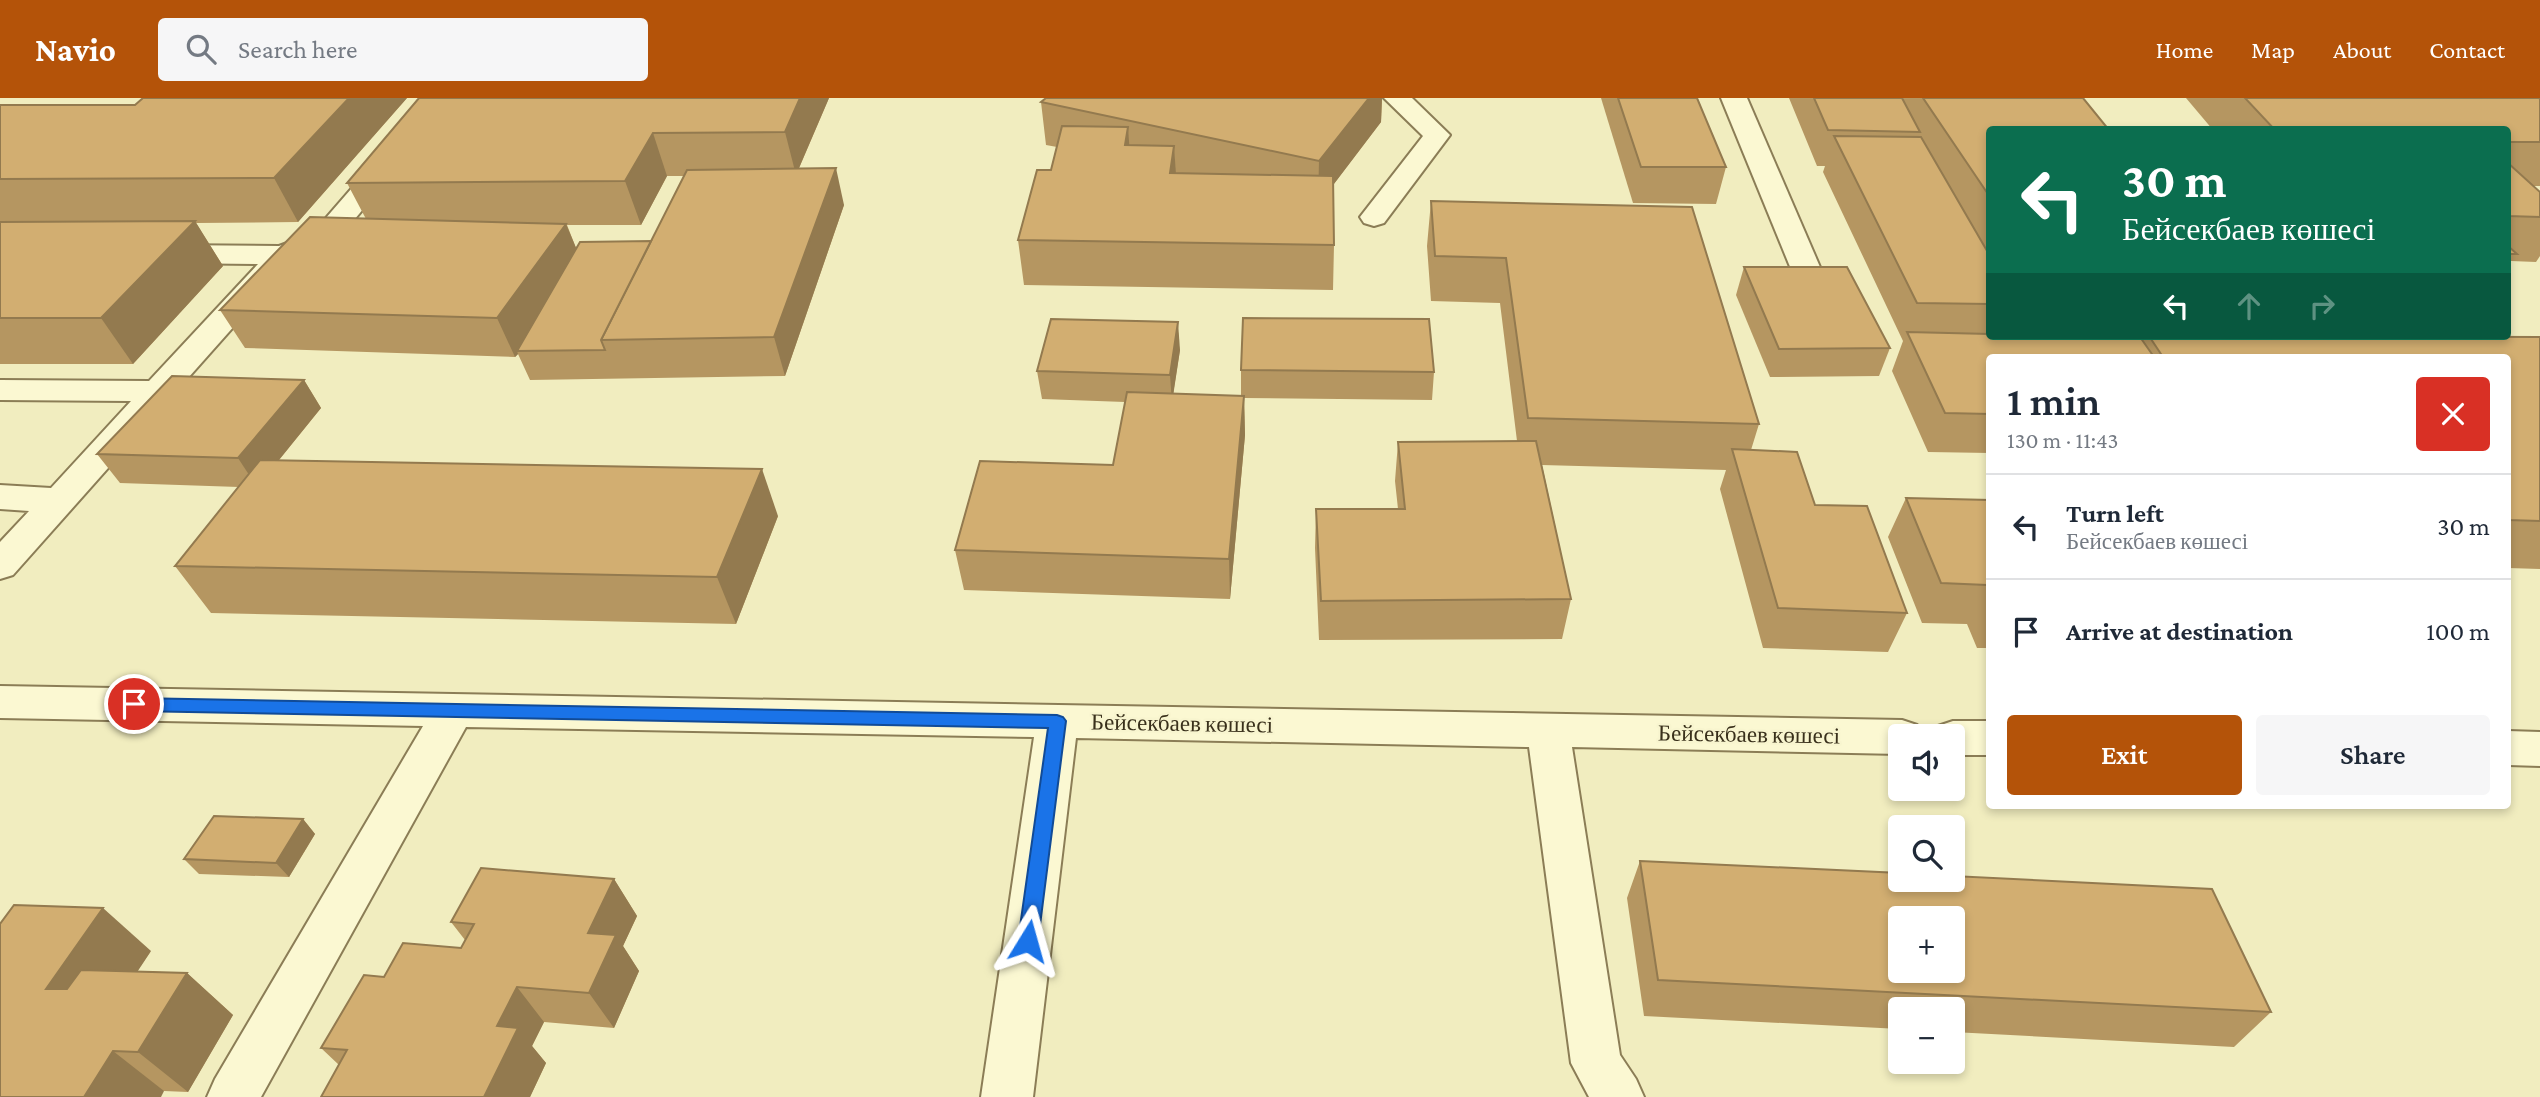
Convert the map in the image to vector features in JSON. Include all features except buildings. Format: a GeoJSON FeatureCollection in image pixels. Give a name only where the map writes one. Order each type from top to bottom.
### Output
{"type":"FeatureCollection","features":[{"type":"Feature","properties":{"kind":"street"},"geometry":{"type":"LineString","coordinates":[[134,253],[282,255],[322,240],[444,98]]}},
{"type":"Feature","properties":{"kind":"street"},"geometry":{"type":"LineString","coordinates":[[1374,217],[1437,135],[1397,98]]}},
{"type":"Feature","properties":{"kind":"street"},"geometry":{"type":"LineString","coordinates":[[1734,98],[1808,274]]}},
{"type":"Feature","properties":{"kind":"street"},"geometry":{"type":"LineString","coordinates":[[0,566],[282,255]]}},
{"type":"Feature","properties":{"kind":"street"},"geometry":{"type":"LineString","coordinates":[[0,390],[161,391]]}},
{"type":"Feature","properties":{"kind":"street"},"geometry":{"type":"LineString","coordinates":[[0,497],[59,500]]}},
{"type":"Feature","properties":{"kind":"street","name":"Бейсекбаев көшесі"},"geometry":{"type":"LineString","coordinates":[[0,702],[1888,737]]}},
{"type":"Feature","properties":{"kind":"street"},"geometry":{"type":"LineString","coordinates":[[233,1097],[454,710]]}},
{"type":"Feature","properties":{"kind":"street"},"geometry":{"type":"LineString","coordinates":[[1007,1097],[1057,721]]}},
{"type":"Feature","properties":{"kind":"street"},"geometry":{"type":"LineString","coordinates":[[1548,730],[1596,1063],[1618,1097]]}},
{"type":"Feature","properties":{"kind":"street"},"geometry":{"type":"LineString","coordinates":[[1965,738],[1986,738]]}},
{"type":"Feature","properties":{"kind":"street"},"geometry":{"type":"LineString","coordinates":[[2511,748],[2540,749]]}},
{"type":"Feature","properties":{"kind":"route"},"geometry":{"type":"LineString","coordinates":[[134,704],[1057,721],[1028,941]]}}]}
